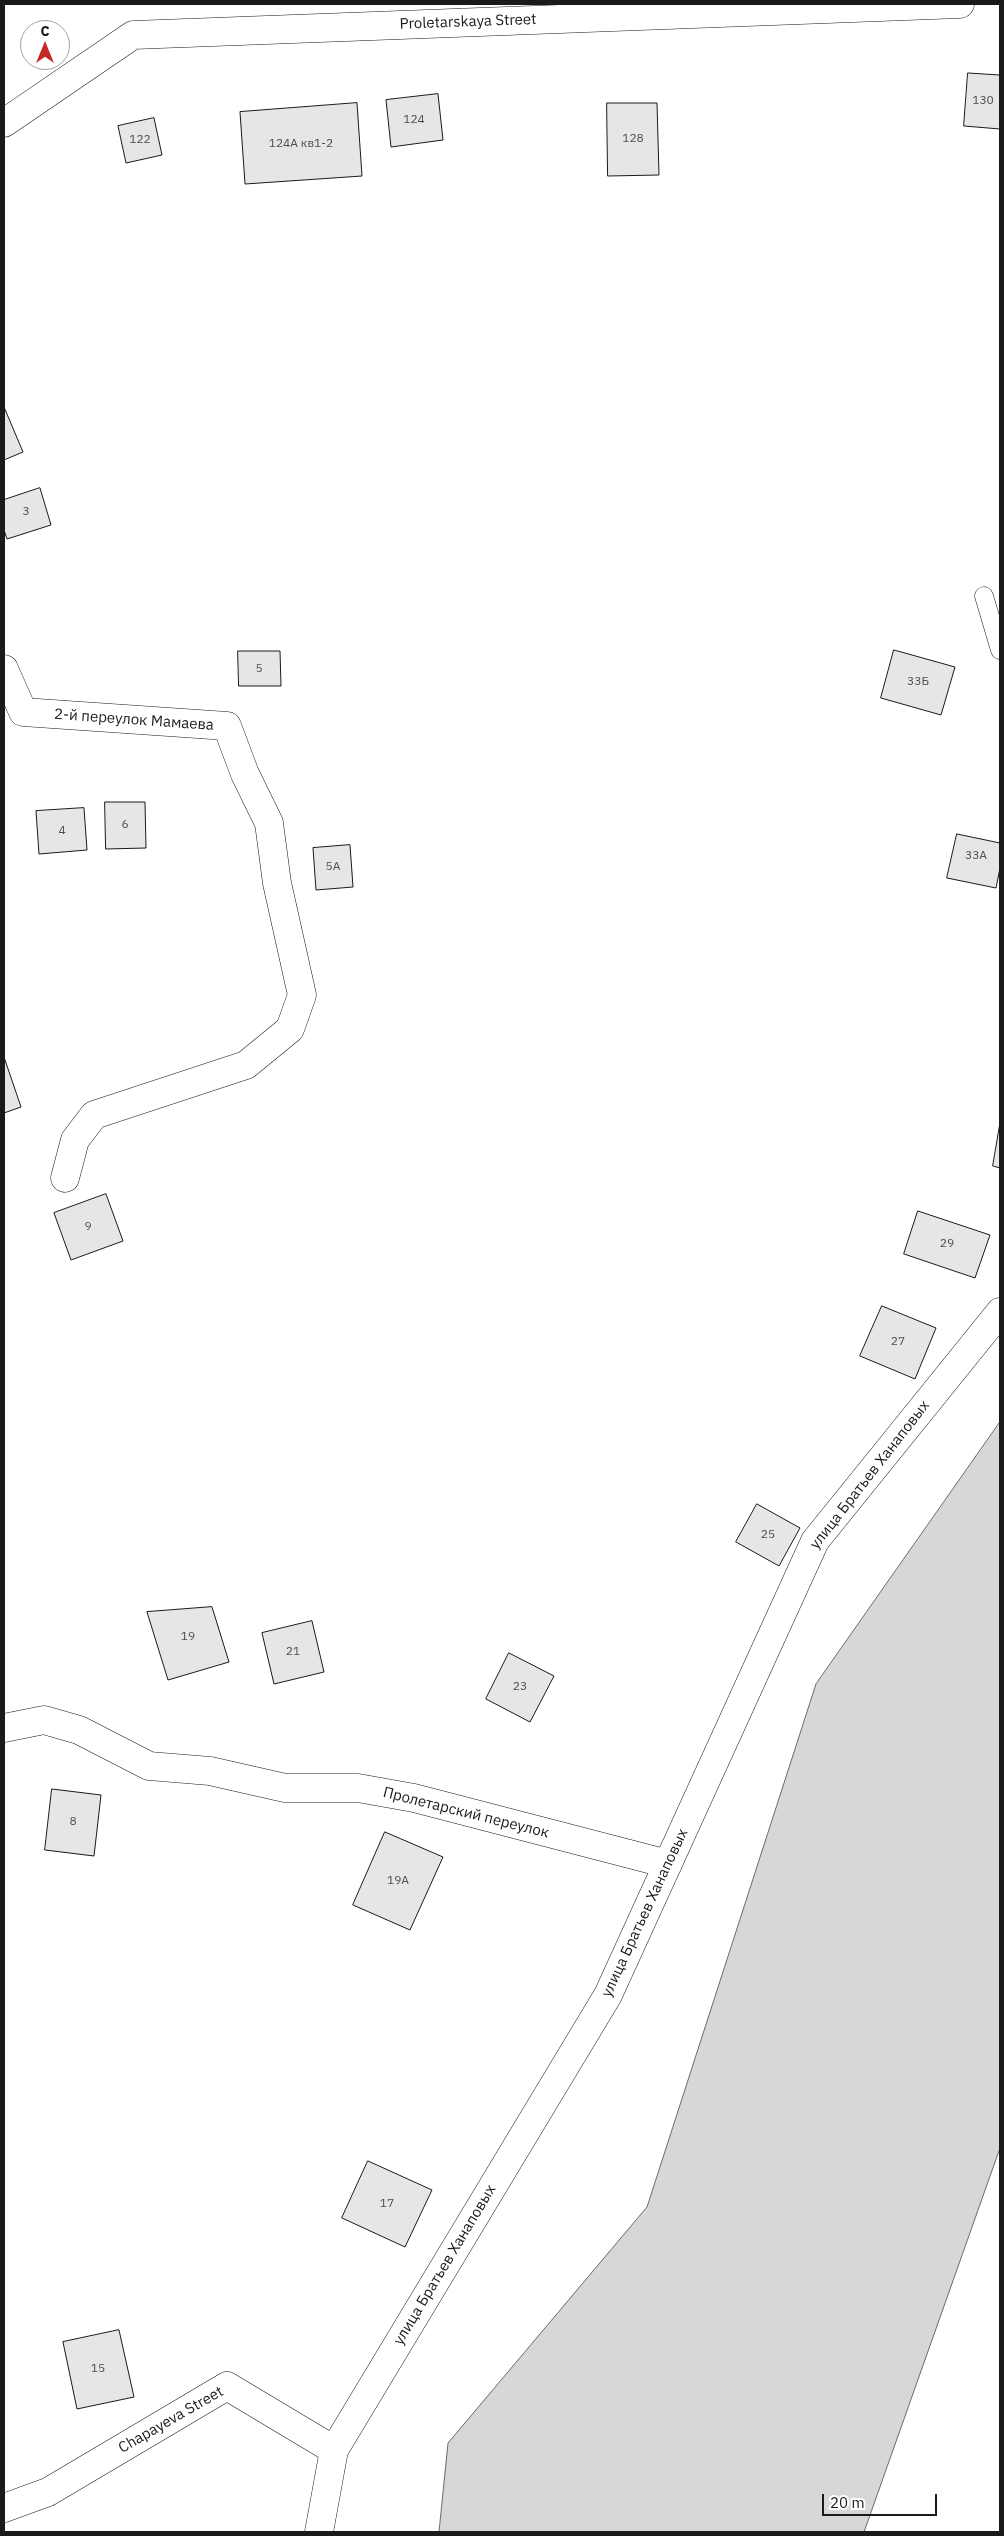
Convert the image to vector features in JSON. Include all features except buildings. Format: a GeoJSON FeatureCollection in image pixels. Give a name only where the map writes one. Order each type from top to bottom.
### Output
{"type":"FeatureCollection","features":[{"type":"Feature","properties":{"kind":"street","name":"Proletarskaya Street"},"geometry":{"type":"LineString","coordinates":[[4,123],[133,35],[960,4]]}},
{"type":"Feature","properties":{"kind":"street","name":"2-й переулок Мамаева"},"geometry":{"type":"LineString","coordinates":[[4,669],[23,712],[227,726],[245,774],[269,823],[276,883],[302,995],[290,1029],[246,1065],[94,1115],[75,1140],[65,1178]]}},
{"type":"Feature","properties":{"kind":"street","name":"улица Братьев Ханаповых"},"geometry":{"type":"LineString","coordinates":[[319,2532],[334,2450],[608,1995],[815,1541],[1000,1312]]}},
{"type":"Feature","properties":{"kind":"street","name":"Пролетарский переулок"},"geometry":{"type":"LineString","coordinates":[[4,1728],[44,1720],[79,1730],[149,1766],[210,1771],[285,1788],[358,1788],[414,1798],[668,1864]]}},
{"type":"Feature","properties":{"kind":"street","name":"Chapayeva Street"},"geometry":{"type":"LineString","coordinates":[[4,2508],[48,2492],[227,2386],[334,2450]]}},
{"type":"Feature","properties":{"kind":"lane"},"geometry":{"type":"LineString","coordinates":[[984,596],[1000,650]]}},
{"type":"Feature","properties":{"kind":"shaded area"},"geometry":{"type":"Polygon","coordinates":[[[1000,1422],[1000,2148],[864,2532],[439,2532],[448,2443],[647,2207],[816,1684],[1000,1422]]]}}]}
